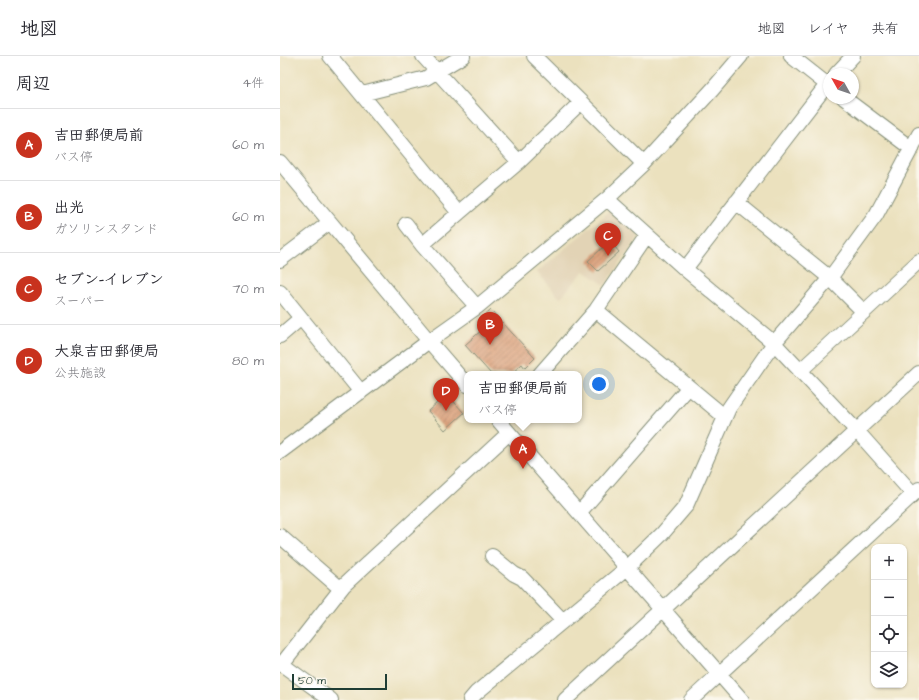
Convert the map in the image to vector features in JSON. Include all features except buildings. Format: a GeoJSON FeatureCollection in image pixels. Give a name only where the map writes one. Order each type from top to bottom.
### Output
{"type":"FeatureCollection","features":[{"type":"Feature","properties":{"kind":"street"},"geometry":{"type":"LineString","coordinates":[[330,56],[458,213]]}},
{"type":"Feature","properties":{"kind":"street"},"geometry":{"type":"LineString","coordinates":[[423,56],[519,162]]}},
{"type":"Feature","properties":{"kind":"street"},"geometry":{"type":"LineString","coordinates":[[362,94],[426,78],[463,56]]}},
{"type":"Feature","properties":{"kind":"street"},"geometry":{"type":"LineString","coordinates":[[534,56],[644,164]]}},
{"type":"Feature","properties":{"kind":"street"},"geometry":{"type":"LineString","coordinates":[[280,452],[477,307],[607,199],[644,164],[741,56]]}},
{"type":"Feature","properties":{"kind":"street"},"geometry":{"type":"LineString","coordinates":[[791,56],[823,80]]}},
{"type":"Feature","properties":{"kind":"street"},"geometry":{"type":"LineString","coordinates":[[841,68],[852,56]]}},
{"type":"Feature","properties":{"kind":"street"},"geometry":{"type":"LineString","coordinates":[[685,269],[823,90]]}},
{"type":"Feature","properties":{"kind":"street"},"geometry":{"type":"LineString","coordinates":[[422,244],[519,162],[581,102]]}},
{"type":"Feature","properties":{"kind":"street"},"geometry":{"type":"LineString","coordinates":[[852,104],[912,149]]}},
{"type":"Feature","properties":{"kind":"street"},"geometry":{"type":"LineString","coordinates":[[470,700],[476,693],[627,568],[662,534],[686,506],[729,408],[774,343],[830,278],[876,215],[919,134]]}},
{"type":"Feature","properties":{"kind":"street"},"geometry":{"type":"LineString","coordinates":[[280,162],[464,382]]}},
{"type":"Feature","properties":{"kind":"street"},"geometry":{"type":"LineString","coordinates":[[607,199],[685,269],[774,343],[856,431],[916,492],[691,700]]}},
{"type":"Feature","properties":{"kind":"street"},"geometry":{"type":"LineString","coordinates":[[736,202],[830,278],[864,312]]}},
{"type":"Feature","properties":{"kind":"street"},"geometry":{"type":"LineString","coordinates":[[280,260],[330,222]]}},
{"type":"Feature","properties":{"kind":"street"},"geometry":{"type":"LineString","coordinates":[[406,224],[477,307]]}},
{"type":"Feature","properties":{"kind":"street"},"geometry":{"type":"LineString","coordinates":[[543,371],[596,310],[647,235]]}},
{"type":"Feature","properties":{"kind":"street"},"geometry":{"type":"LineString","coordinates":[[800,371],[919,261]]}},
{"type":"Feature","properties":{"kind":"street"},"geometry":{"type":"LineString","coordinates":[[280,292],[361,392]]}},
{"type":"Feature","properties":{"kind":"street"},"geometry":{"type":"LineString","coordinates":[[596,310],[725,417]]}},
{"type":"Feature","properties":{"kind":"street"},"geometry":{"type":"LineString","coordinates":[[280,336],[302,318]]}},
{"type":"Feature","properties":{"kind":"street"},"geometry":{"type":"LineString","coordinates":[[565,700],[919,373]]}},
{"type":"Feature","properties":{"kind":"street"},"geometry":{"type":"LineString","coordinates":[[579,513],[689,387]]}},
{"type":"Feature","properties":{"kind":"street"},"geometry":{"type":"LineString","coordinates":[[501,423],[742,700]]}},
{"type":"Feature","properties":{"kind":"street"},"geometry":{"type":"LineString","coordinates":[[331,700],[281,664],[341,589],[509,433]]}},
{"type":"Feature","properties":{"kind":"street"},"geometry":{"type":"LineString","coordinates":[[280,536],[341,589]]}},
{"type":"Feature","properties":{"kind":"street"},"geometry":{"type":"LineString","coordinates":[[492,556],[514,574],[522,578],[563,621]]}},
{"type":"Feature","properties":{"kind":"shaded area"},"geometry":{"type":"Polygon","coordinates":[[[610,211],[638,233],[638,238],[605,285],[584,271],[560,298],[537,272],[610,211]]]}},
{"type":"Feature","properties":{"kind":"place","name":"セブン-イレブン"},"geometry":{"type":"Point","coordinates":[608,256]}},
{"type":"Feature","properties":{"kind":"place","name":"出光"},"geometry":{"type":"Point","coordinates":[490,345]}},
{"type":"Feature","properties":{"kind":"place","name":"大泉吉田郵便局"},"geometry":{"type":"Point","coordinates":[446,411]}},
{"type":"Feature","properties":{"kind":"place","name":"吉田郵便局前"},"geometry":{"type":"Point","coordinates":[523,469]}}]}
